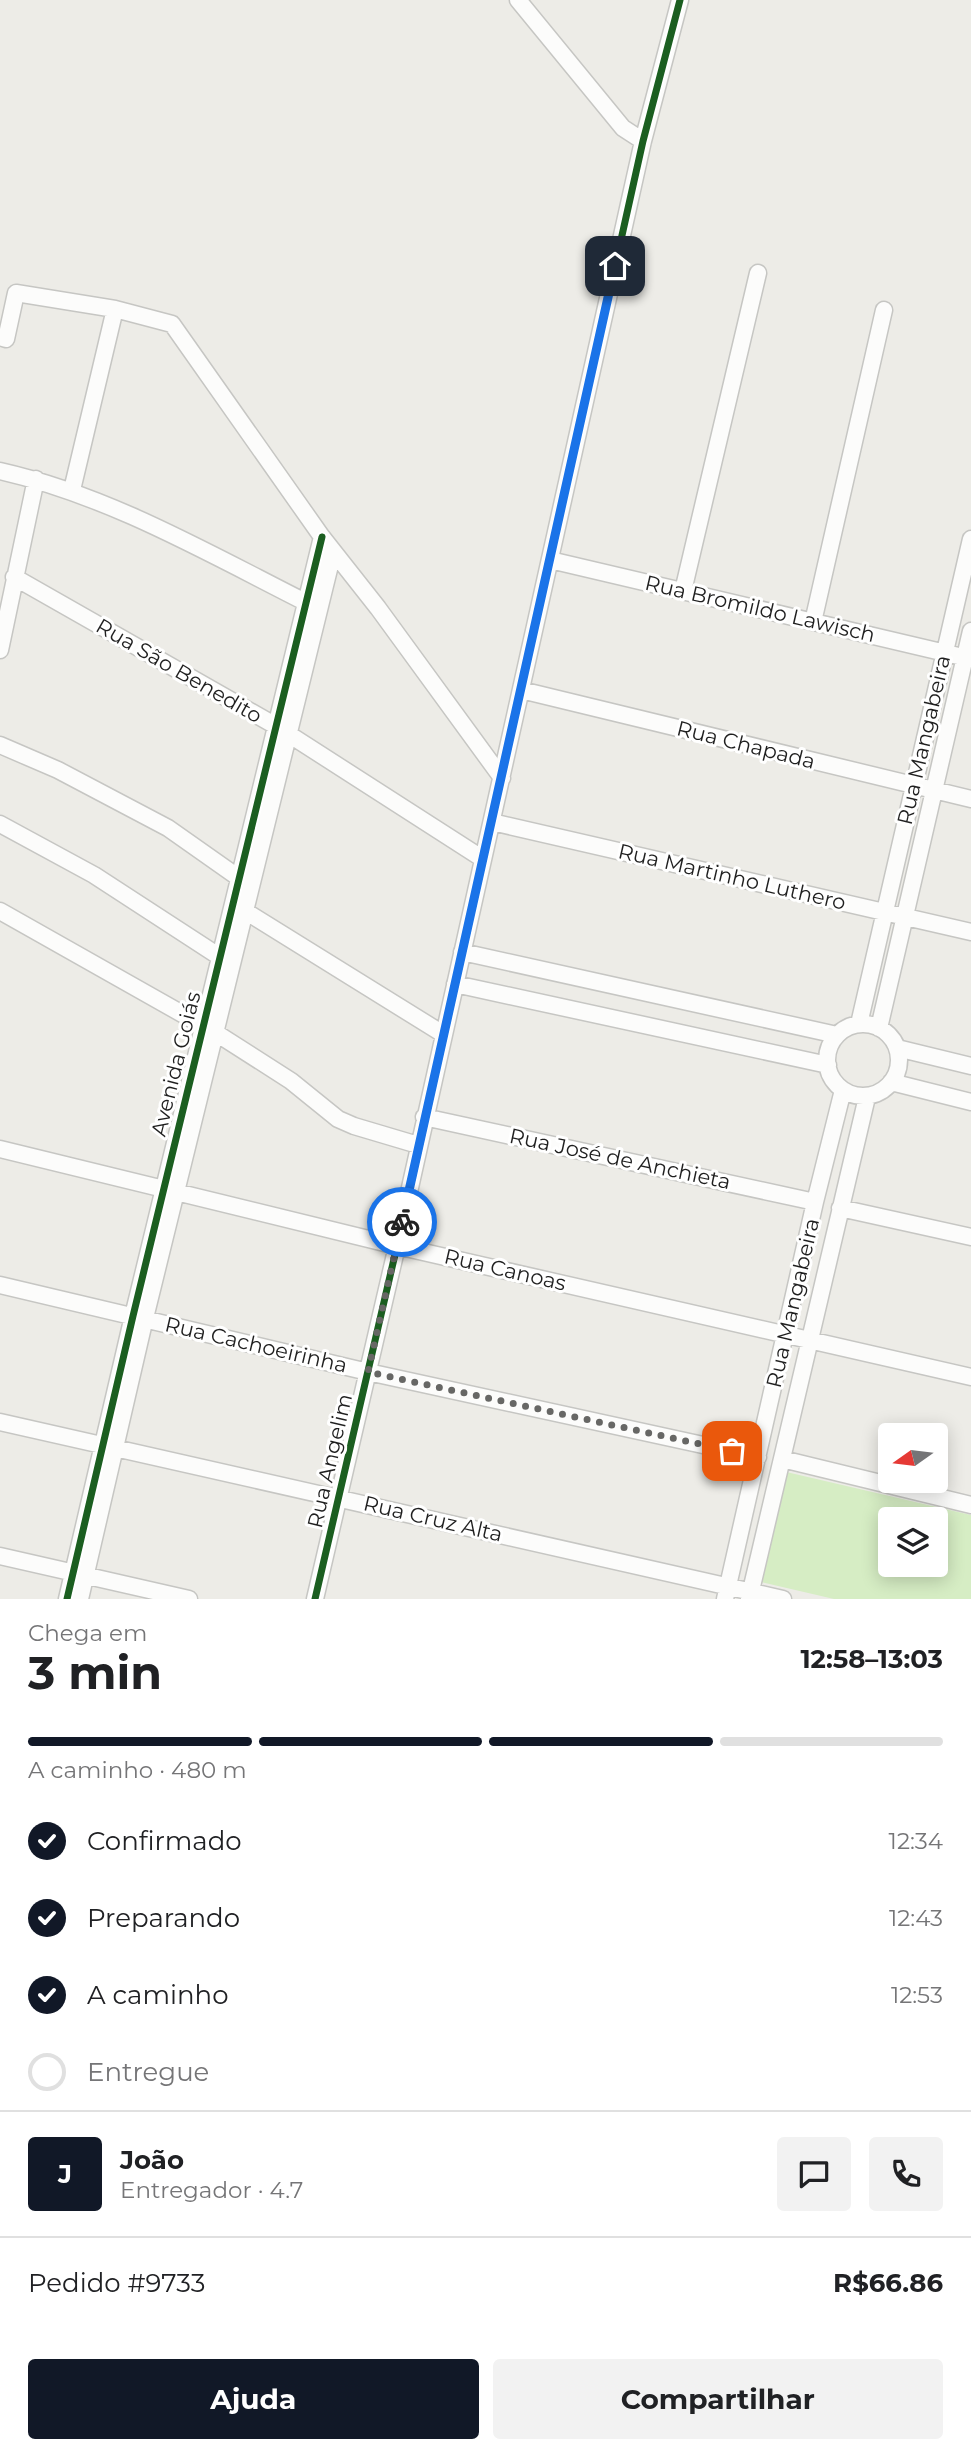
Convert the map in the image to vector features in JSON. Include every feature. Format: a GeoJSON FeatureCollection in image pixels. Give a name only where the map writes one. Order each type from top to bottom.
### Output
{"type":"FeatureCollection","features":[{"type":"Feature","properties":{"kind":"street"},"geometry":{"type":"LineString","coordinates":[[518,0],[623,128],[643,142]]}},
{"type":"Feature","properties":{"kind":"street","name":"Rua Angelim"},"geometry":{"type":"LineString","coordinates":[[315,1599],[397,1245],[643,142],[680,0]]}},
{"type":"Feature","properties":{"kind":"street"},"geometry":{"type":"LineString","coordinates":[[683,591],[758,273]]}},
{"type":"Feature","properties":{"kind":"street"},"geometry":{"type":"LineString","coordinates":[[3,338],[16,293],[115,309],[172,324],[322,537],[378,608],[502,778]]}},
{"type":"Feature","properties":{"kind":"street"},"geometry":{"type":"LineString","coordinates":[[72,490],[115,309]]}},
{"type":"Feature","properties":{"kind":"street"},"geometry":{"type":"LineString","coordinates":[[813,622],[884,310]]}},
{"type":"Feature","properties":{"kind":"street"},"geometry":{"type":"LineString","coordinates":[[0,471],[72,490],[179,539],[313,606]]}},
{"type":"Feature","properties":{"kind":"street"},"geometry":{"type":"LineString","coordinates":[[0,650],[4,606],[14,577],[36,479]]}},
{"type":"Feature","properties":{"kind":"street","name":"Avenida Goiás"},"geometry":{"type":"LineString","coordinates":[[209,1030],[220,957],[239,878],[282,730],[313,606],[322,537]]}},
{"type":"Feature","properties":{"kind":"street","name":"Rua Mangabeira"},"geometry":{"type":"LineString","coordinates":[[859,1024],[971,539]]}},
{"type":"Feature","properties":{"kind":"street","name":"Avenida Goiás"},"geometry":{"type":"LineString","coordinates":[[313,606],[334,553]]}},
{"type":"Feature","properties":{"kind":"street","name":"Rua Bromildo Lawisch"},"geometry":{"type":"LineString","coordinates":[[550,560],[968,658]]}},
{"type":"Feature","properties":{"kind":"street","name":"Rua São Benedito"},"geometry":{"type":"LineString","coordinates":[[14,577],[282,730],[483,859]]}},
{"type":"Feature","properties":{"kind":"street","name":"Rua Mangabeira"},"geometry":{"type":"LineString","coordinates":[[879,1028],[934,790],[968,658],[971,631]]}},
{"type":"Feature","properties":{"kind":"street","name":"Rua Chapada"},"geometry":{"type":"LineString","coordinates":[[521,690],[971,799]]}},
{"type":"Feature","properties":{"kind":"street","name":"Avenida Goiás"},"geometry":{"type":"LineString","coordinates":[[67,1599],[79,1573],[209,1030],[245,911],[282,730]]}},
{"type":"Feature","properties":{"kind":"street"},"geometry":{"type":"LineString","coordinates":[[0,745],[58,770],[168,828],[239,878]]}},
{"type":"Feature","properties":{"kind":"street","name":"Rua Martinho Luthero"},"geometry":{"type":"LineString","coordinates":[[492,822],[971,932]]}},
{"type":"Feature","properties":{"kind":"street"},"geometry":{"type":"LineString","coordinates":[[0,824],[94,875],[220,957]]}},
{"type":"Feature","properties":{"kind":"street"},"geometry":{"type":"LineString","coordinates":[[0,911],[291,1080],[338,1119],[418,1145]]}},
{"type":"Feature","properties":{"kind":"street"},"geometry":{"type":"LineString","coordinates":[[245,911],[443,1034]]}},
{"type":"Feature","properties":{"kind":"street"},"geometry":{"type":"LineString","coordinates":[[462,953],[837,1035]]}},
{"type":"Feature","properties":{"kind":"street"},"geometry":{"type":"LineString","coordinates":[[455,984],[828,1065]]}},
{"type":"Feature","properties":{"kind":"street"},"geometry":{"type":"LineString","coordinates":[[859,1024],[879,1028],[893,1040],[897,1048],[897,1072],[891,1083],[867,1097],[844,1090],[833,1079],[828,1065],[831,1044],[847,1027],[859,1024]]}},
{"type":"Feature","properties":{"kind":"street"},"geometry":{"type":"LineString","coordinates":[[897,1048],[971,1066]]}},
{"type":"Feature","properties":{"kind":"street"},"geometry":{"type":"LineString","coordinates":[[891,1083],[971,1101]]}},
{"type":"Feature","properties":{"kind":"street","name":"Rua Mangabeira"},"geometry":{"type":"LineString","coordinates":[[727,1593],[815,1202],[844,1090]]}},
{"type":"Feature","properties":{"kind":"street","name":"Rua Mangabeira"},"geometry":{"type":"LineString","coordinates":[[750,1595],[867,1097]]}},
{"type":"Feature","properties":{"kind":"street","name":"Rua José de Anchieta"},"geometry":{"type":"LineString","coordinates":[[424,1117],[815,1202]]}},
{"type":"Feature","properties":{"kind":"street","name":"Rua Canoas"},"geometry":{"type":"LineString","coordinates":[[0,1149],[397,1245],[971,1377]]}},
{"type":"Feature","properties":{"kind":"street"},"geometry":{"type":"LineString","coordinates":[[840,1208],[971,1237]]}},
{"type":"Feature","properties":{"kind":"street","name":"Rua Cachoeirinha"},"geometry":{"type":"LineString","coordinates":[[0,1285],[368,1372],[758,1457]]}},
{"type":"Feature","properties":{"kind":"street","name":"Rua Cruz Alta"},"geometry":{"type":"LineString","coordinates":[[0,1422],[340,1498],[727,1593],[783,1599]]}},
{"type":"Feature","properties":{"kind":"street"},"geometry":{"type":"LineString","coordinates":[[782,1459],[971,1505]]}},
{"type":"Feature","properties":{"kind":"street"},"geometry":{"type":"LineString","coordinates":[[0,1556],[189,1599]]}},
{"type":"Feature","properties":{"kind":"street","name":"Avenida Goiás"},"geometry":{"type":"LineString","coordinates":[[79,1573],[80,1599]]}},
{"type":"Feature","properties":{"kind":"green space"},"geometry":{"type":"Polygon","coordinates":[[[782,1471],[937,1507],[878,1507],[878,1577],[948,1577],[948,1510],[971,1515],[971,1599],[834,1599],[757,1581],[782,1471]]]}},
{"type":"Feature","properties":{"kind":"cycle path"},"geometry":{"type":"LineString","coordinates":[[315,1599],[397,1246],[643,141],[680,0]]}},
{"type":"Feature","properties":{"kind":"cycle path"},"geometry":{"type":"LineString","coordinates":[[67,1599],[322,537]]}},
{"type":"Feature","properties":{"kind":"way so far"},"geometry":{"type":"LineString","coordinates":[[402,1222],[368,1372],[732,1451]]}},
{"type":"Feature","properties":{"kind":"route"},"geometry":{"type":"LineString","coordinates":[[402,1222],[615,266]]}}]}
